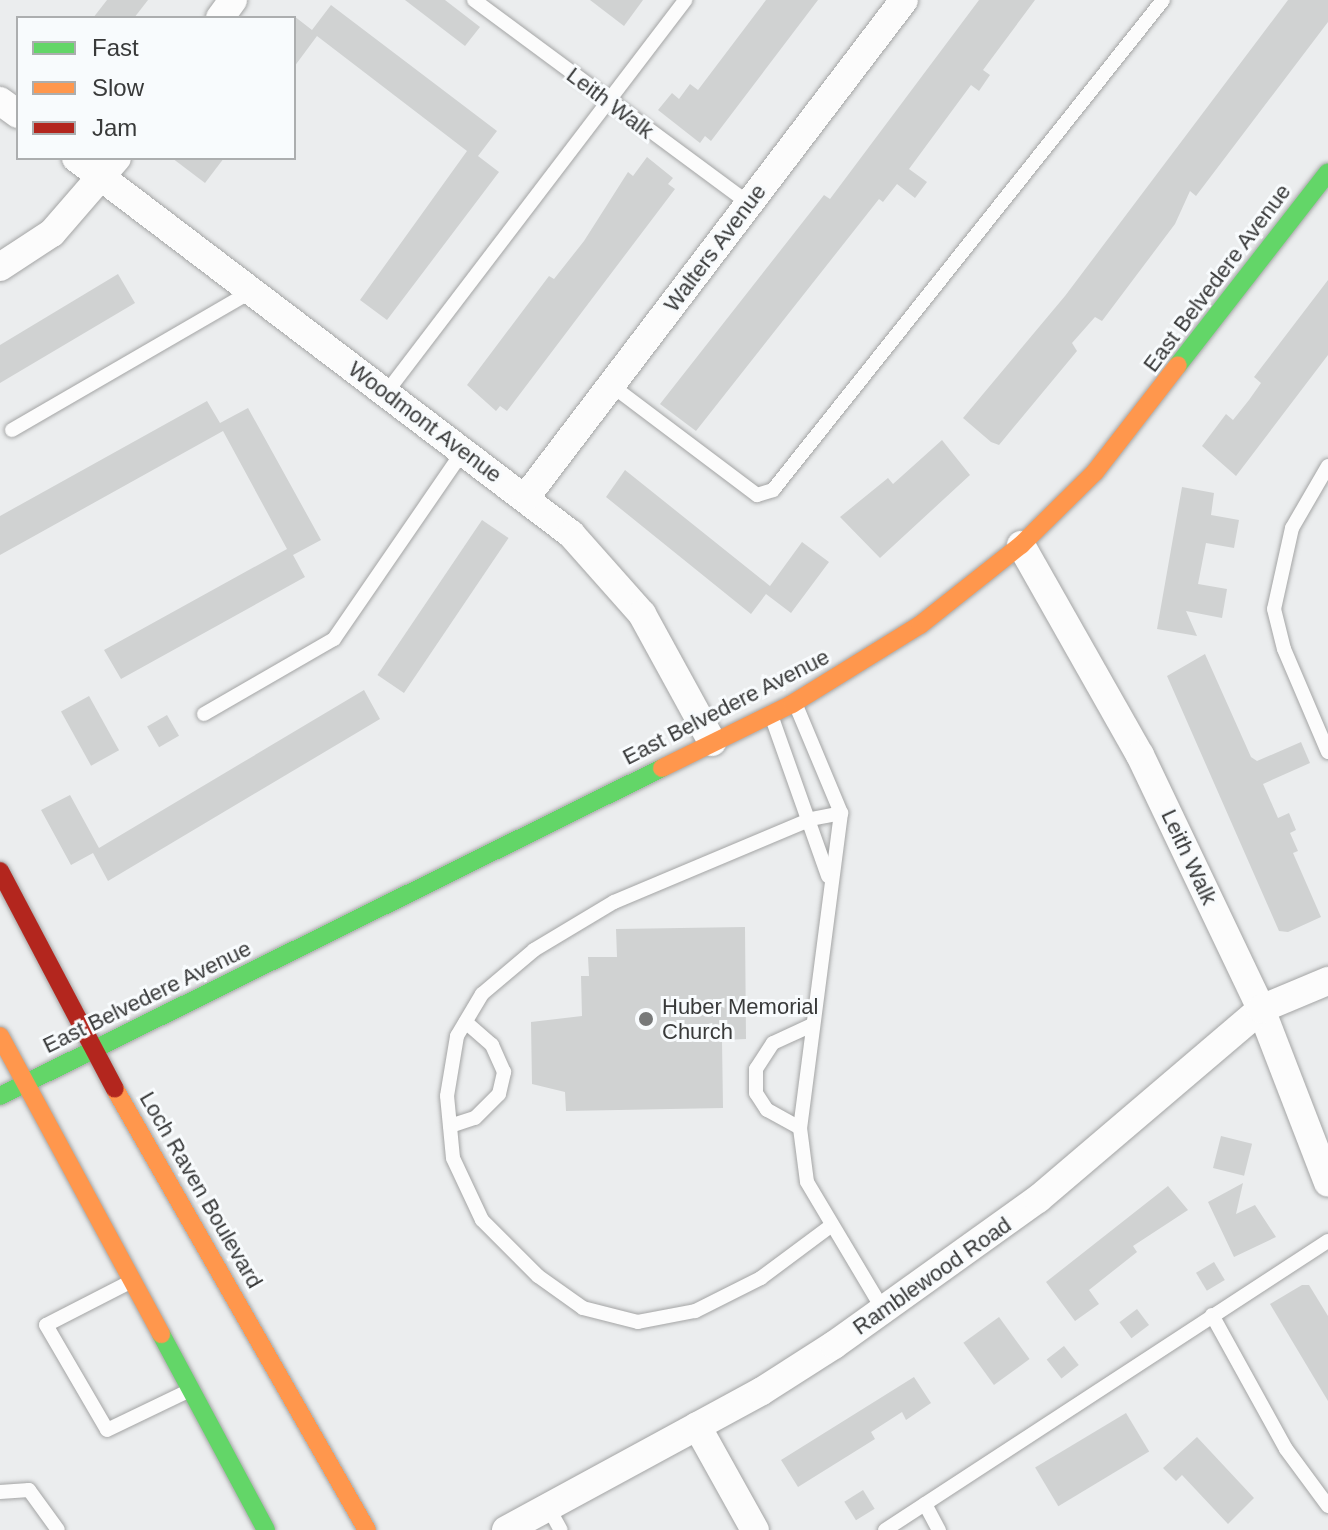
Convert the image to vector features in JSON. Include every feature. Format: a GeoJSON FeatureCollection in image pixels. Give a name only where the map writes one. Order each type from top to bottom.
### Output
{"type":"FeatureCollection","features":[{"type":"Feature","properties":{"kind":"main road","name":"East Belvedere Avenue"},"geometry":{"type":"LineString","coordinates":[[0,1096],[795,703],[920,625],[1021,545],[1129,433],[1328,172]]}},
{"type":"Feature","properties":{"kind":"main road","name":"Loch Raven Boulevard"},"geometry":{"type":"LineString","coordinates":[[0,871],[94,1052],[367,1530]]}},
{"type":"Feature","properties":{"kind":"main road"},"geometry":{"type":"LineString","coordinates":[[0,1036],[266,1530]]}},
{"type":"Feature","properties":{"kind":"street","name":"Walters Avenue"},"geometry":{"type":"LineString","coordinates":[[526,497],[904,0]]}},
{"type":"Feature","properties":{"kind":"street","name":"Woodmont Avenue"},"geometry":{"type":"LineString","coordinates":[[83,160],[110,168],[252,291],[526,497],[591,553],[642,614],[712,742]]}},
{"type":"Feature","properties":{"kind":"street"},"geometry":{"type":"LineString","coordinates":[[0,267],[52,233],[110,168]]}},
{"type":"Feature","properties":{"kind":"street","name":"Leith Walk"},"geometry":{"type":"LineString","coordinates":[[1021,545],[1140,755],[1261,1009],[1328,1183]]}},
{"type":"Feature","properties":{"kind":"street","name":"Ramblewood Road"},"geometry":{"type":"LineString","coordinates":[[506,1530],[555,1518],[884,1311],[1038,1199],[1261,1009],[1328,981]]}},
{"type":"Feature","properties":{"kind":"street"},"geometry":{"type":"LineString","coordinates":[[697,1426],[755,1530]]}},
{"type":"Feature","properties":{"kind":"lane","name":"Leith Walk"},"geometry":{"type":"LineString","coordinates":[[474,0],[608,103],[748,203]]}},
{"type":"Feature","properties":{"kind":"lane"},"geometry":{"type":"LineString","coordinates":[[386,393],[685,0]]}},
{"type":"Feature","properties":{"kind":"lane"},"geometry":{"type":"LineString","coordinates":[[611,385],[757,495],[773,490],[1163,0]]}},
{"type":"Feature","properties":{"kind":"lane"},"geometry":{"type":"LineString","coordinates":[[12,430],[252,291]]}},
{"type":"Feature","properties":{"kind":"lane"},"geometry":{"type":"LineString","coordinates":[[204,714],[334,639],[463,451]]}},
{"type":"Feature","properties":{"kind":"lane"},"geometry":{"type":"LineString","coordinates":[[1328,466],[1292,528],[1274,609],[1284,649],[1328,752]]}},
{"type":"Feature","properties":{"kind":"lane"},"geometry":{"type":"LineString","coordinates":[[795,703],[841,813],[838,861],[828,876]]}},
{"type":"Feature","properties":{"kind":"lane"},"geometry":{"type":"LineString","coordinates":[[771,715],[811,819],[828,876],[800,1128],[807,1182],[884,1311]]}},
{"type":"Feature","properties":{"kind":"lane"},"geometry":{"type":"LineString","coordinates":[[832,1225],[761,1278],[695,1311],[638,1322],[583,1308],[538,1276],[482,1220],[453,1158],[447,1096],[457,1036],[482,994],[534,950],[614,902],[811,819],[841,813]]}},
{"type":"Feature","properties":{"kind":"lane"},"geometry":{"type":"LineString","coordinates":[[450,1126],[475,1118],[499,1094],[504,1072],[492,1045],[466,1022]]}},
{"type":"Feature","properties":{"kind":"lane"},"geometry":{"type":"LineString","coordinates":[[800,1128],[767,1110],[756,1093],[756,1069],[773,1043],[810,1026]]}},
{"type":"Feature","properties":{"kind":"lane"},"geometry":{"type":"LineString","coordinates":[[885,1530],[1328,1241]]}},
{"type":"Feature","properties":{"kind":"lane"},"geometry":{"type":"LineString","coordinates":[[132,1281],[46,1325],[107,1430],[190,1390]]}},
{"type":"Feature","properties":{"kind":"lane"},"geometry":{"type":"LineString","coordinates":[[1212,1315],[1286,1449],[1328,1506]]}},
{"type":"Feature","properties":{"kind":"lane"},"geometry":{"type":"LineString","coordinates":[[0,1492],[29,1490],[58,1530]]}},
{"type":"Feature","properties":{"kind":"lane"},"geometry":{"type":"LineString","coordinates":[[925,1504],[939,1530]]}},
{"type":"Feature","properties":{"kind":"building"},"geometry":{"type":"Polygon","coordinates":[[[107,0],[148,0],[136,16],[95,16],[107,0]]]}},
{"type":"Feature","properties":{"kind":"building"},"geometry":{"type":"Polygon","coordinates":[[[405,0],[445,0],[480,27],[465,46],[405,0]]]}},
{"type":"Feature","properties":{"kind":"building"},"geometry":{"type":"Polygon","coordinates":[[[590,0],[643,0],[624,26],[590,0]]]}},
{"type":"Feature","properties":{"kind":"building"},"geometry":{"type":"Polygon","coordinates":[[[766,0],[818,0],[711,141],[705,136],[700,143],[658,110],[672,93],[679,99],[690,84],[698,90],[766,0]]]}},
{"type":"Feature","properties":{"kind":"building"},"geometry":{"type":"Polygon","coordinates":[[[979,0],[1035,0],[983,70],[990,75],[979,91],[971,85],[909,169],[927,182],[915,198],[897,184],[883,202],[879,199],[696,431],[660,404],[824,195],[830,199],[979,0]]]}},
{"type":"Feature","properties":{"kind":"building"},"geometry":{"type":"Polygon","coordinates":[[[1288,0],[1328,0],[1328,22],[1196,196],[1190,191],[1175,224],[1102,321],[1095,317],[1072,343],[1077,351],[999,445],[991,442],[963,418],[1065,296],[1288,0]]]}},
{"type":"Feature","properties":{"kind":"building"},"geometry":{"type":"Polygon","coordinates":[[[331,5],[497,131],[478,156],[499,172],[387,320],[360,300],[467,151],[317,36],[296,64],[296,18],[312,30],[331,5]]]}},
{"type":"Feature","properties":{"kind":"building"},"geometry":{"type":"Polygon","coordinates":[[[647,157],[673,178],[668,184],[675,189],[507,411],[500,406],[496,411],[467,385],[549,276],[554,279],[584,241],[628,172],[633,176],[647,157]]]}},
{"type":"Feature","properties":{"kind":"building"},"geometry":{"type":"Polygon","coordinates":[[[175,160],[222,160],[205,183],[175,160]]]}},
{"type":"Feature","properties":{"kind":"building"},"geometry":{"type":"Polygon","coordinates":[[[118,274],[135,303],[0,383],[0,345],[118,274]]]}},
{"type":"Feature","properties":{"kind":"building"},"geometry":{"type":"Polygon","coordinates":[[[1328,280],[1328,355],[1236,476],[1202,446],[1226,414],[1233,420],[1249,400],[1261,383],[1254,377],[1328,280]]]}},
{"type":"Feature","properties":{"kind":"building"},"geometry":{"type":"Polygon","coordinates":[[[207,401],[220,423],[248,408],[321,540],[293,555],[305,577],[121,679],[104,650],[287,549],[223,431],[0,555],[0,516],[207,401]]]}},
{"type":"Feature","properties":{"kind":"building"},"geometry":{"type":"Polygon","coordinates":[[[942,440],[970,475],[880,558],[840,517],[888,478],[893,484],[942,440]]]}},
{"type":"Feature","properties":{"kind":"building"},"geometry":{"type":"Polygon","coordinates":[[[625,470],[770,586],[802,542],[829,562],[791,613],[766,594],[751,614],[606,497],[625,470]]]}},
{"type":"Feature","properties":{"kind":"building"},"geometry":{"type":"Polygon","coordinates":[[[1182,487],[1214,493],[1211,515],[1239,520],[1234,548],[1206,543],[1198,584],[1227,589],[1222,618],[1186,611],[1197,636],[1157,629],[1182,487]]]}},
{"type":"Feature","properties":{"kind":"building"},"geometry":{"type":"Polygon","coordinates":[[[482,520],[509,538],[404,693],[377,675],[482,520]]]}},
{"type":"Feature","properties":{"kind":"building"},"geometry":{"type":"Polygon","coordinates":[[[1205,654],[1251,757],[1257,761],[1301,742],[1310,763],[1263,784],[1278,818],[1289,813],[1296,830],[1290,833],[1298,851],[1293,853],[1321,917],[1288,932],[1279,931],[1167,676],[1205,654]]]}},
{"type":"Feature","properties":{"kind":"building"},"geometry":{"type":"Polygon","coordinates":[[[364,690],[380,719],[108,881],[93,853],[71,865],[41,810],[70,795],[99,848],[364,690]]]}},
{"type":"Feature","properties":{"kind":"building"},"geometry":{"type":"Polygon","coordinates":[[[89,696],[119,750],[91,766],[61,712],[89,696]]]}},
{"type":"Feature","properties":{"kind":"building"},"geometry":{"type":"Polygon","coordinates":[[[167,715],[179,736],[159,747],[147,726],[167,715]]]}},
{"type":"Feature","properties":{"kind":"building","name":"Huber Memorial Church"},"geometry":{"type":"Polygon","coordinates":[[[745,927],[746,1039],[722,1040],[723,1108],[566,1111],[565,1092],[532,1084],[531,1022],[582,1016],[581,976],[589,976],[588,957],[617,957],[616,929],[745,927]]]}},
{"type":"Feature","properties":{"kind":"building"},"geometry":{"type":"Polygon","coordinates":[[[1221,1136],[1252,1144],[1244,1176],[1213,1168],[1221,1136]]]}},
{"type":"Feature","properties":{"kind":"building"},"geometry":{"type":"Polygon","coordinates":[[[1243,1183],[1236,1214],[1255,1205],[1276,1237],[1234,1257],[1208,1202],[1243,1183]]]}},
{"type":"Feature","properties":{"kind":"building"},"geometry":{"type":"Polygon","coordinates":[[[1168,1186],[1188,1210],[1133,1246],[1137,1252],[1089,1290],[1099,1304],[1075,1321],[1046,1282],[1168,1186]]]}},
{"type":"Feature","properties":{"kind":"building"},"geometry":{"type":"Polygon","coordinates":[[[1214,1262],[1225,1280],[1207,1291],[1196,1273],[1214,1262]]]}},
{"type":"Feature","properties":{"kind":"building"},"geometry":{"type":"Polygon","coordinates":[[[1302,1285],[1309,1285],[1328,1316],[1328,1401],[1270,1304],[1302,1285]]]}},
{"type":"Feature","properties":{"kind":"building"},"geometry":{"type":"Polygon","coordinates":[[[1137,1309],[1149,1325],[1131,1338],[1119,1322],[1137,1309]]]}},
{"type":"Feature","properties":{"kind":"building"},"geometry":{"type":"Polygon","coordinates":[[[999,1317],[1030,1359],[994,1385],[963,1343],[999,1317]]]}},
{"type":"Feature","properties":{"kind":"building"},"geometry":{"type":"Polygon","coordinates":[[[1064,1346],[1079,1365],[1061,1378],[1047,1360],[1064,1346]]]}},
{"type":"Feature","properties":{"kind":"building"},"geometry":{"type":"Polygon","coordinates":[[[914,1377],[931,1403],[906,1420],[902,1412],[871,1432],[875,1439],[798,1487],[781,1460],[914,1377]]]}},
{"type":"Feature","properties":{"kind":"building"},"geometry":{"type":"Polygon","coordinates":[[[1126,1413],[1149,1452],[1058,1506],[1035,1468],[1126,1413]]]}},
{"type":"Feature","properties":{"kind":"building"},"geometry":{"type":"Polygon","coordinates":[[[1197,1437],[1254,1498],[1228,1524],[1182,1475],[1176,1481],[1163,1468],[1197,1437]]]}},
{"type":"Feature","properties":{"kind":"building"},"geometry":{"type":"Polygon","coordinates":[[[863,1490],[875,1509],[856,1520],[844,1502],[863,1490]]]}},
{"type":"Feature","properties":{"kind":"traffic: fast"},"geometry":{"type":"LineString","coordinates":[[1178,365],[1328,172]]}},
{"type":"Feature","properties":{"kind":"traffic: fast"},"geometry":{"type":"LineString","coordinates":[[0,1096],[662,768]]}},
{"type":"Feature","properties":{"kind":"traffic: fast"},"geometry":{"type":"LineString","coordinates":[[161,1334],[266,1530]]}},
{"type":"Feature","properties":{"kind":"traffic: slow"},"geometry":{"type":"LineString","coordinates":[[662,768],[792,704],[920,625],[1021,545],[1095,472],[1178,365]]}},
{"type":"Feature","properties":{"kind":"traffic: slow"},"geometry":{"type":"LineString","coordinates":[[0,1036],[161,1334]]}},
{"type":"Feature","properties":{"kind":"traffic: slow"},"geometry":{"type":"LineString","coordinates":[[115,1089],[367,1530]]}},
{"type":"Feature","properties":{"kind":"traffic: jam"},"geometry":{"type":"LineString","coordinates":[[0,871],[115,1089]]}},
{"type":"Feature","properties":{"kind":"place","name":"Huber Memorial Church"},"geometry":{"type":"Point","coordinates":[646,1019]}}]}
